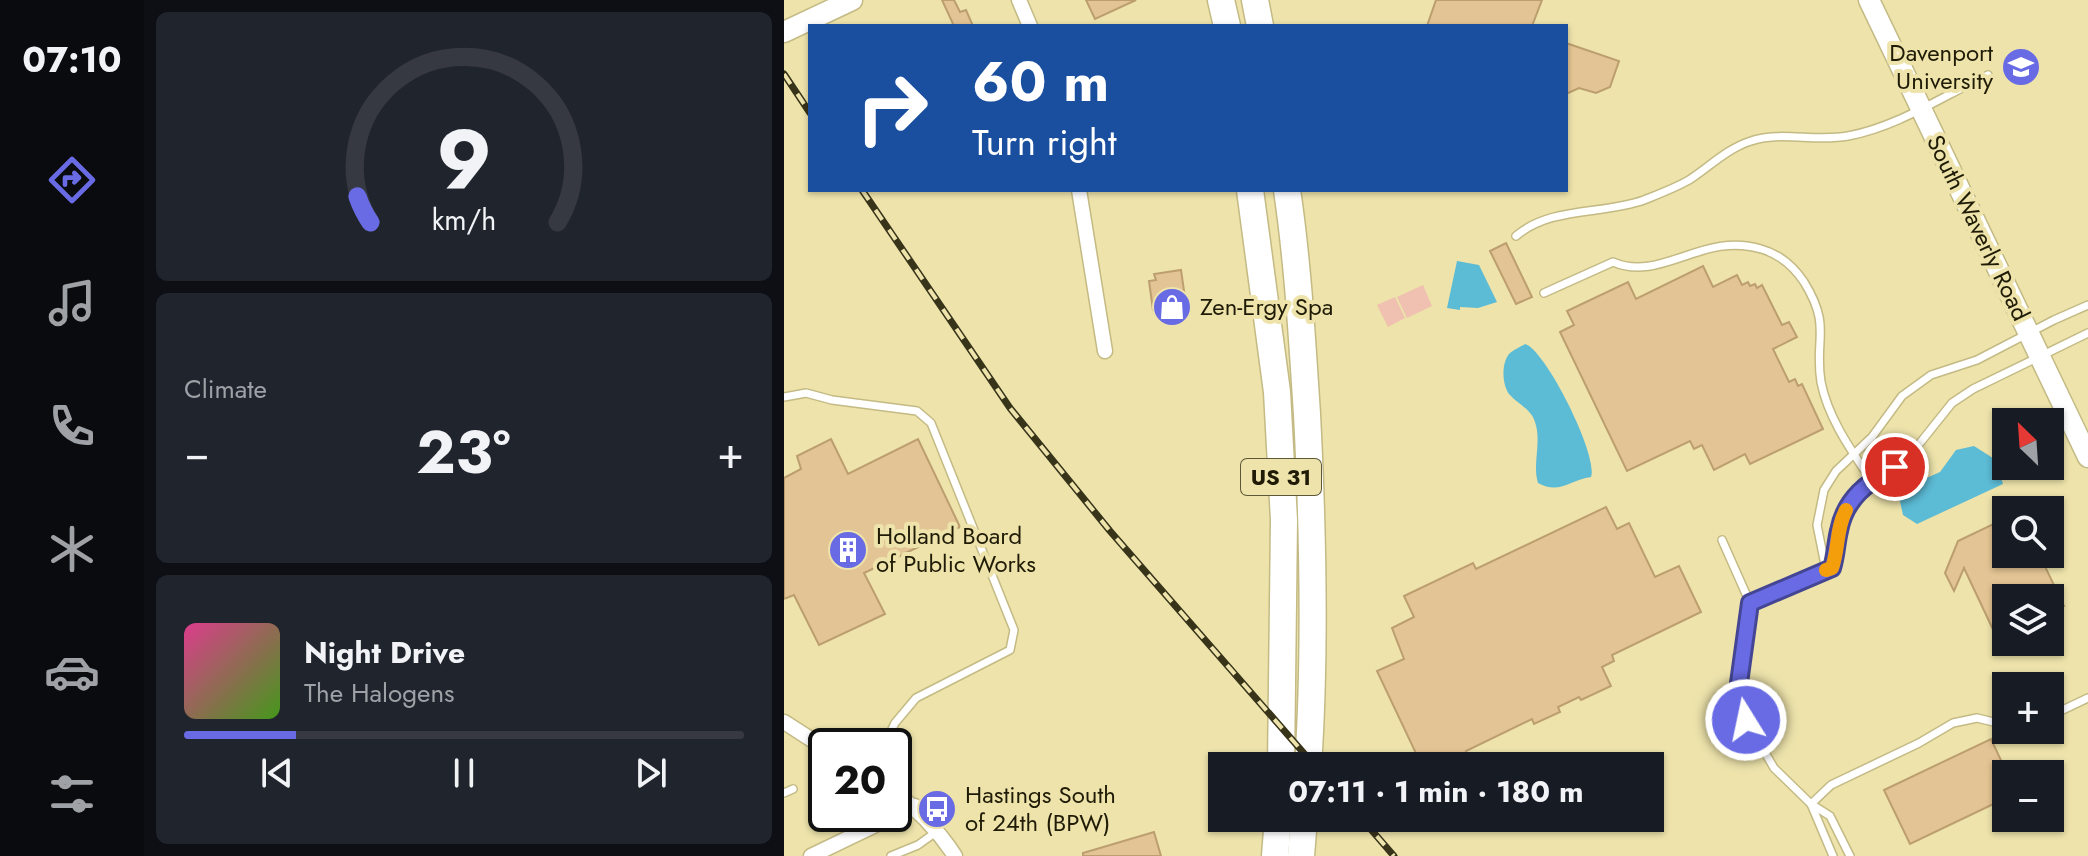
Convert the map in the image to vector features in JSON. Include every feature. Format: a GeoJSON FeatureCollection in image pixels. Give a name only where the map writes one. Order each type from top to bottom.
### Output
{"type":"FeatureCollection","features":[{"type":"Feature","properties":{"kind":"highway"},"geometry":{"type":"LineString","coordinates":[[1221,0],[1227,24]]}},
{"type":"Feature","properties":{"kind":"highway"},"geometry":{"type":"LineString","coordinates":[[1255,0],[1260,24]]}},
{"type":"Feature","properties":{"kind":"highway","name":"US 31"},"geometry":{"type":"LineString","coordinates":[[1250,192],[1277,392],[1284,520],[1281,752]]}},
{"type":"Feature","properties":{"kind":"highway"},"geometry":{"type":"LineString","coordinates":[[1266,192],[1272,218],[1277,220],[1291,216]]}},
{"type":"Feature","properties":{"kind":"highway","name":"US 31"},"geometry":{"type":"LineString","coordinates":[[1287,192],[1300,297],[1312,520],[1313,681],[1309,752]]}},
{"type":"Feature","properties":{"kind":"highway"},"geometry":{"type":"LineString","coordinates":[[1275,856],[1277,832]]}},
{"type":"Feature","properties":{"kind":"highway"},"geometry":{"type":"LineString","coordinates":[[1301,856],[1303,832]]}},
{"type":"Feature","properties":{"kind":"main road","name":"South Waverly Road"},"geometry":{"type":"LineString","coordinates":[[1869,0],[2088,457]]}},
{"type":"Feature","properties":{"kind":"main road"},"geometry":{"type":"LineString","coordinates":[[784,32],[846,1]]}},
{"type":"Feature","properties":{"kind":"street"},"geometry":{"type":"LineString","coordinates":[[1019,0],[1029,24]]}},
{"type":"Feature","properties":{"kind":"street"},"geometry":{"type":"LineString","coordinates":[[1079,192],[1105,351]]}},
{"type":"Feature","properties":{"kind":"street"},"geometry":{"type":"LineString","coordinates":[[784,722],[808,737]]}},
{"type":"Feature","properties":{"kind":"street"},"geometry":{"type":"LineString","coordinates":[[912,804],[955,856]]}},
{"type":"Feature","properties":{"kind":"street"},"geometry":{"type":"LineString","coordinates":[[811,856],[915,806]]}},
{"type":"Feature","properties":{"kind":"lane"},"geometry":{"type":"LineString","coordinates":[[1516,236],[1556,216],[1605,210],[1644,200],[1688,180],[1753,140],[1776,137],[1821,139],[1875,129],[1988,75]]}},
{"type":"Feature","properties":{"kind":"lane"},"geometry":{"type":"LineString","coordinates":[[1544,293],[1550,293],[1613,262],[1627,268],[1644,268],[1727,244],[1737,243],[1768,251],[1781,258],[1801,277],[1818,310],[1822,326],[1820,373],[1823,391],[1829,409],[1871,480]]}},
{"type":"Feature","properties":{"kind":"lane"},"geometry":{"type":"LineString","coordinates":[[1829,569],[1818,533],[1819,503],[1831,478],[1872,437],[1893,406],[1912,386],[1943,370],[1977,360],[2088,305]]}},
{"type":"Feature","properties":{"kind":"lane"},"geometry":{"type":"LineString","coordinates":[[1829,569],[1842,517],[1854,497],[1871,480],[1912,453],[1941,414],[1963,395],[2088,333]]}},
{"type":"Feature","properties":{"kind":"lane"},"geometry":{"type":"LineString","coordinates":[[784,397],[806,393],[832,400],[917,411],[931,423],[1014,630],[1010,650],[916,698],[893,728]]}},
{"type":"Feature","properties":{"kind":"lane"},"geometry":{"type":"LineString","coordinates":[[1722,540],[1750,603],[1739,683],[1746,720],[1774,768],[1811,804],[1830,816],[1850,856]]}},
{"type":"Feature","properties":{"kind":"lane"},"geometry":{"type":"LineString","coordinates":[[1750,603],[1829,569]]}},
{"type":"Feature","properties":{"kind":"lane"},"geometry":{"type":"LineString","coordinates":[[2064,709],[2088,698]]}},
{"type":"Feature","properties":{"kind":"lane"},"geometry":{"type":"LineString","coordinates":[[1811,804],[1831,785],[1919,743],[1953,723],[1977,718],[1992,720]]}},
{"type":"Feature","properties":{"kind":"lane"},"geometry":{"type":"LineString","coordinates":[[784,793],[793,789]]}},
{"type":"Feature","properties":{"kind":"lane"},"geometry":{"type":"LineString","coordinates":[[1811,804],[1833,856]]}},
{"type":"Feature","properties":{"kind":"lane"},"geometry":{"type":"LineString","coordinates":[[891,856],[918,845],[937,831]]}},
{"type":"Feature","properties":{"kind":"shaded area"},"geometry":{"type":"Polygon","coordinates":[[[1423,285],[1432,306],[1407,318],[1397,297],[1423,285]]]}},
{"type":"Feature","properties":{"kind":"shaded area"},"geometry":{"type":"Polygon","coordinates":[[[1395,297],[1405,318],[1388,327],[1377,305],[1395,297]]]}},
{"type":"Feature","properties":{"kind":"water"},"geometry":{"type":"Polygon","coordinates":[[[1457,261],[1479,265],[1497,302],[1478,308],[1447,308],[1457,261]]]}},
{"type":"Feature","properties":{"kind":"water"},"geometry":{"type":"Polygon","coordinates":[[[1525,344],[1545,364],[1568,404],[1587,448],[1591,477],[1552,488],[1538,483],[1535,422],[1505,386],[1505,363],[1509,354],[1525,344]]]}},
{"type":"Feature","properties":{"kind":"water"},"geometry":{"type":"Polygon","coordinates":[[[1974,446],[1992,457],[1992,480],[2002,480],[2003,484],[1917,524],[1903,515],[1899,497],[1913,484],[1940,472],[1956,450],[1974,446]]]}},
{"type":"Feature","properties":{"kind":"building"},"geometry":{"type":"Polygon","coordinates":[[[942,0],[954,0],[960,12],[966,10],[972,24],[953,24],[942,0]]]}},
{"type":"Feature","properties":{"kind":"building"},"geometry":{"type":"Polygon","coordinates":[[[1086,0],[1136,0],[1095,19],[1086,0]]]}},
{"type":"Feature","properties":{"kind":"building"},"geometry":{"type":"Polygon","coordinates":[[[1436,0],[1542,0],[1533,24],[1428,24],[1436,0]]]}},
{"type":"Feature","properties":{"kind":"building"},"geometry":{"type":"Polygon","coordinates":[[[1568,44],[1619,61],[1610,87],[1596,93],[1579,88],[1568,93],[1568,44]]]}},
{"type":"Feature","properties":{"kind":"building"},"geometry":{"type":"Polygon","coordinates":[[[1506,243],[1532,297],[1516,304],[1490,251],[1506,243]]]}},
{"type":"Feature","properties":{"kind":"building"},"geometry":{"type":"Polygon","coordinates":[[[1703,266],[1713,287],[1737,275],[1742,285],[1748,282],[1757,288],[1762,285],[1782,325],[1789,322],[1797,337],[1773,349],[1789,382],[1795,379],[1798,386],[1802,384],[1823,429],[1750,464],[1745,454],[1714,470],[1702,445],[1694,449],[1690,441],[1627,471],[1560,332],[1574,325],[1567,311],[1628,282],[1636,299],[1703,266]]]}},
{"type":"Feature","properties":{"kind":"building"},"geometry":{"type":"Polygon","coordinates":[[[1181,270],[1187,312],[1160,316],[1159,309],[1153,310],[1149,281],[1156,280],[1154,274],[1181,270]]]}},
{"type":"Feature","properties":{"kind":"building","name":"Holland Board of Public Works"},"geometry":{"type":"Polygon","coordinates":[[[831,439],[848,474],[918,439],[960,527],[864,573],[885,614],[819,645],[794,595],[784,599],[784,478],[801,469],[797,456],[831,439]]]}},
{"type":"Feature","properties":{"kind":"building"},"geometry":{"type":"Polygon","coordinates":[[[1606,507],[1617,529],[1629,523],[1655,577],[1679,566],[1701,612],[1612,655],[1614,661],[1602,667],[1611,686],[1558,707],[1560,712],[1534,724],[1532,719],[1466,752],[1415,752],[1377,671],[1404,659],[1392,628],[1414,617],[1404,596],[1473,563],[1476,569],[1606,507]]]}},
{"type":"Feature","properties":{"kind":"building"},"geometry":{"type":"Polygon","coordinates":[[[1992,525],[1992,568],[2046,568],[2053,584],[1992,584],[1992,627],[1964,568],[1954,591],[1945,573],[1958,541],[1992,525]]]}},
{"type":"Feature","properties":{"kind":"building"},"geometry":{"type":"Polygon","coordinates":[[[1991,739],[2001,760],[1992,760],[1992,805],[1910,844],[1884,790],[1991,739]]]}},
{"type":"Feature","properties":{"kind":"building"},"geometry":{"type":"Polygon","coordinates":[[[1154,832],[1161,856],[1083,856],[1083,853],[1154,832]]]}},
{"type":"Feature","properties":{"kind":"railway"},"geometry":{"type":"LineString","coordinates":[[784,74],[808,110]]}},
{"type":"Feature","properties":{"kind":"railway"},"geometry":{"type":"LineString","coordinates":[[863,192],[1010,408],[1110,531],[1303,752]]}},
{"type":"Feature","properties":{"kind":"railway"},"geometry":{"type":"LineString","coordinates":[[1373,832],[1394,856]]}},
{"type":"Feature","properties":{"kind":"slow traffic"},"geometry":{"type":"LineString","coordinates":[[1826,570],[1832,568],[1846,510]]}},
{"type":"Feature","properties":{"kind":"place","name":"Davenport University"},"geometry":{"type":"Point","coordinates":[2021,67]}},
{"type":"Feature","properties":{"kind":"place","name":"Zen-Ergy Spa"},"geometry":{"type":"Point","coordinates":[1172,307]}},
{"type":"Feature","properties":{"kind":"place","name":"Holland Board of Public Works"},"geometry":{"type":"Point","coordinates":[848,550]}},
{"type":"Feature","properties":{"kind":"place","name":"Hastings South of 24th (BPW)"},"geometry":{"type":"Point","coordinates":[937,809]}},
{"type":"Feature","properties":{"kind":"route"},"geometry":{"type":"LineString","coordinates":[[1746,720],[1739,683],[1750,603],[1832,568],[1842,517],[1847,507],[1871,480],[1895,467]]}}]}
